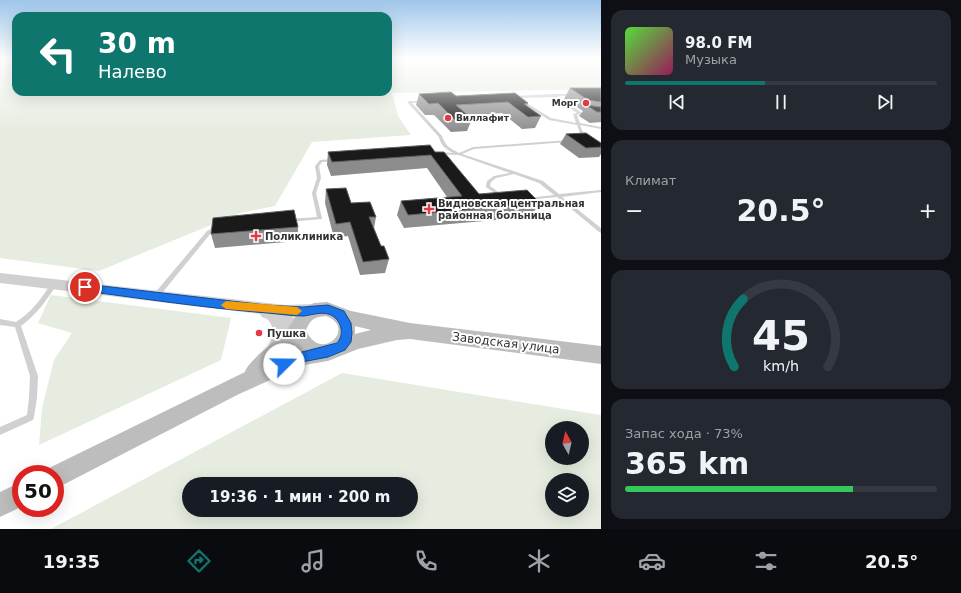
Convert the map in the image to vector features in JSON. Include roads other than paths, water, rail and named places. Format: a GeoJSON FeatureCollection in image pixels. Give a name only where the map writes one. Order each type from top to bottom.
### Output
{"type":"FeatureCollection","features":[{"type":"Feature","properties":{"kind":"main road"},"geometry":{"type":"LineString","coordinates":[[232,387],[268,360],[297,328],[304,315],[314,310],[328,309],[351,318],[410,331]]}},
{"type":"Feature","properties":{"kind":"main road"},"geometry":{"type":"LineString","coordinates":[[334,311],[340,314],[345,323],[346,338],[341,346]]}},
{"type":"Feature","properties":{"kind":"main road"},"geometry":{"type":"LineString","coordinates":[[297,328],[301,340],[306,347],[312,351],[321,352],[328,352],[341,346],[390,333],[410,331]]}},
{"type":"Feature","properties":{"kind":"main road","name":"Заводская улица"},"geometry":{"type":"LineString","coordinates":[[410,331],[601,355]]}},
{"type":"Feature","properties":{"kind":"main road"},"geometry":{"type":"LineString","coordinates":[[64,472],[232,387],[302,357],[321,352]]}},
{"type":"Feature","properties":{"kind":"main road"},"geometry":{"type":"LineString","coordinates":[[0,505],[12,499]]}},
{"type":"Feature","properties":{"kind":"street"},"geometry":{"type":"LineString","coordinates":[[0,278],[230,305],[285,310],[314,310]]}},
{"type":"Feature","properties":{"kind":"street"},"geometry":{"type":"LineString","coordinates":[[230,305],[259,310],[297,328]]}},
{"type":"Feature","properties":{"kind":"street"},"geometry":{"type":"LineString","coordinates":[[268,360],[281,337],[280,328],[273,316]]}},
{"type":"Feature","properties":{"kind":"lane"},"geometry":{"type":"LineString","coordinates":[[554,95],[580,113],[587,114]]}},
{"type":"Feature","properties":{"kind":"lane"},"geometry":{"type":"LineString","coordinates":[[507,98],[582,95]]}},
{"type":"Feature","properties":{"kind":"lane"},"geometry":{"type":"LineString","coordinates":[[513,97],[524,102],[550,119],[601,128]]}},
{"type":"Feature","properties":{"kind":"lane"},"geometry":{"type":"LineString","coordinates":[[430,101],[409,102],[441,137],[442,142],[446,147],[458,154],[540,182],[601,231]]}},
{"type":"Feature","properties":{"kind":"lane"},"geometry":{"type":"LineString","coordinates":[[580,113],[575,114],[585,140],[590,144]]}},
{"type":"Feature","properties":{"kind":"lane"},"geometry":{"type":"LineString","coordinates":[[436,154],[458,154],[473,148],[482,147],[585,140]]}},
{"type":"Feature","properties":{"kind":"lane"},"geometry":{"type":"LineString","coordinates":[[280,222],[320,218],[314,193],[320,178],[317,166],[321,161],[336,160]]}},
{"type":"Feature","properties":{"kind":"lane"},"geometry":{"type":"LineString","coordinates":[[508,198],[492,190],[488,184],[491,178],[515,173]]}},
{"type":"Feature","properties":{"kind":"lane"},"geometry":{"type":"LineString","coordinates":[[524,199],[601,191]]}},
{"type":"Feature","properties":{"kind":"lane"},"geometry":{"type":"LineString","coordinates":[[156,296],[209,232],[216,227],[224,226]]}},
{"type":"Feature","properties":{"kind":"lane"},"geometry":{"type":"LineString","coordinates":[[0,322],[17,325],[31,316],[41,305],[54,284]]}},
{"type":"Feature","properties":{"kind":"lane"},"geometry":{"type":"LineString","coordinates":[[0,431],[30,417],[34,376],[17,325]]}},
{"type":"Feature","properties":{"kind":"place","name":"Морг"},"geometry":{"type":"Point","coordinates":[586,103]}},
{"type":"Feature","properties":{"kind":"place","name":"Виллафит"},"geometry":{"type":"Point","coordinates":[448,118]}},
{"type":"Feature","properties":{"kind":"place","name":"Видновская центральная районная больница"},"geometry":{"type":"Point","coordinates":[429,209]}},
{"type":"Feature","properties":{"kind":"place","name":"Поликлиника"},"geometry":{"type":"Point","coordinates":[256,236]}},
{"type":"Feature","properties":{"kind":"place","name":"Пушка"},"geometry":{"type":"Point","coordinates":[259,333]}}]}
